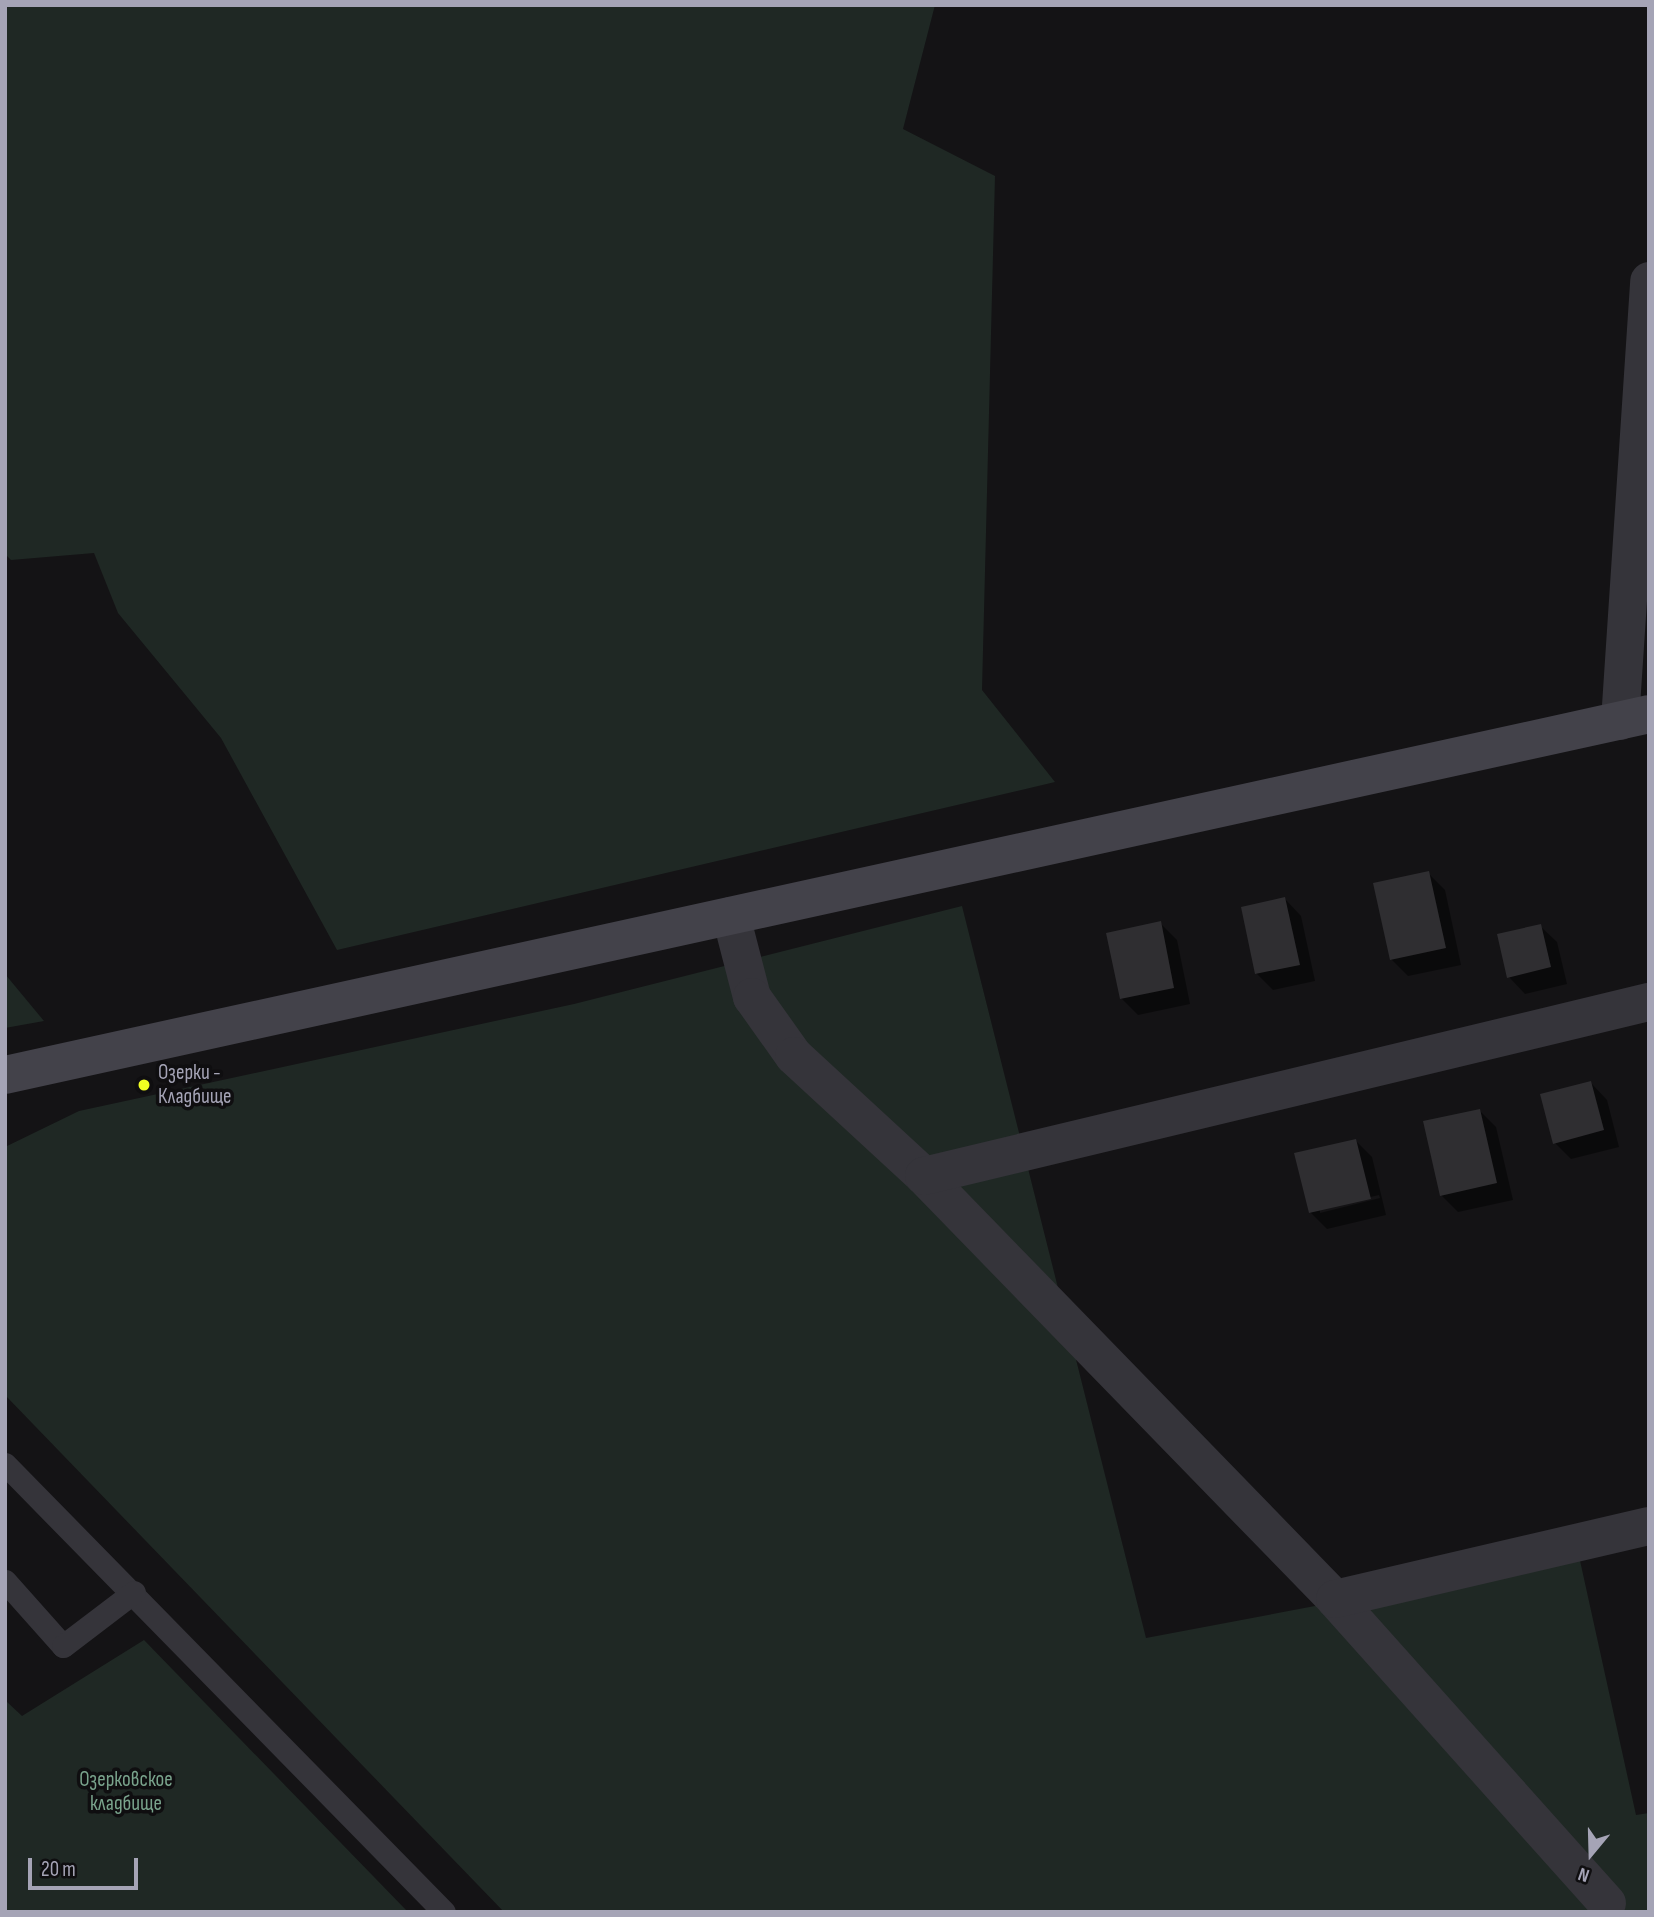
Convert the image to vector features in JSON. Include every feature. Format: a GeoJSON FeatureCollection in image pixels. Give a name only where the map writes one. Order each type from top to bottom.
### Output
{"type":"FeatureCollection","features":[{"type":"Feature","properties":{"kind":"street"},"geometry":{"type":"LineString","coordinates":[[5,1075],[1634,717],[1649,281]]}},
{"type":"Feature","properties":{"kind":"street"},"geometry":{"type":"LineString","coordinates":[[731,915],[752,997],[793,1056],[924,1176],[1335,1599],[1606,1903]]}},
{"type":"Feature","properties":{"kind":"street"},"geometry":{"type":"LineString","coordinates":[[924,1176],[1649,1002]]}},
{"type":"Feature","properties":{"kind":"street"},"geometry":{"type":"LineString","coordinates":[[1335,1599],[1649,1526]]}},
{"type":"Feature","properties":{"kind":"lane"},"geometry":{"type":"LineString","coordinates":[[9,1478],[134,1592],[444,1912]]}},
{"type":"Feature","properties":{"kind":"lane"},"geometry":{"type":"LineString","coordinates":[[5,1581],[63,1646],[134,1592]]}},
{"type":"Feature","properties":{"kind":"green space"},"geometry":{"type":"Polygon","coordinates":[[[5,5],[935,5],[903,129],[995,176],[982,690],[1055,782],[337,950],[221,738],[118,613],[94,553],[11,560],[5,554],[5,5]]]}},
{"type":"Feature","properties":{"kind":"green space"},"geometry":{"type":"Polygon","coordinates":[[[962,906],[1146,1638],[1579,1556],[1636,1815],[1649,1813],[1649,1912],[504,1912],[5,1395],[5,1147],[79,1111],[574,1004],[962,906]]]}},
{"type":"Feature","properties":{"kind":"green space"},"geometry":{"type":"Polygon","coordinates":[[[5,974],[44,1021],[5,1028],[5,974]]]}},
{"type":"Feature","properties":{"kind":"green space","name":"Озерковское кладбище"},"geometry":{"type":"Polygon","coordinates":[[[144,1640],[408,1912],[5,1912],[5,1700],[22,1716],[144,1640]]]}},
{"type":"Feature","properties":{"kind":"building"},"geometry":{"type":"Polygon","coordinates":[[[1429,871],[1446,948],[1390,960],[1373,883],[1429,871]]]}},
{"type":"Feature","properties":{"kind":"building"},"geometry":{"type":"Polygon","coordinates":[[[1285,897],[1300,965],[1255,974],[1241,907],[1285,897]]]}},
{"type":"Feature","properties":{"kind":"building"},"geometry":{"type":"Polygon","coordinates":[[[1161,921],[1174,988],[1120,999],[1106,933],[1161,921]]]}},
{"type":"Feature","properties":{"kind":"building"},"geometry":{"type":"Polygon","coordinates":[[[1541,924],[1551,967],[1507,978],[1497,934],[1541,924]]]}},
{"type":"Feature","properties":{"kind":"building"},"geometry":{"type":"Polygon","coordinates":[[[1591,1081],[1604,1130],[1553,1144],[1540,1094],[1591,1081]]]}},
{"type":"Feature","properties":{"kind":"building"},"geometry":{"type":"Polygon","coordinates":[[[1480,1109],[1497,1183],[1440,1196],[1423,1121],[1480,1109]]]}},
{"type":"Feature","properties":{"kind":"building"},"geometry":{"type":"Polygon","coordinates":[[[1356,1139],[1371,1199],[1309,1213],[1294,1153],[1356,1139]]]}},
{"type":"Feature","properties":{"kind":"place","name":"Озерки - Кладбище"},"geometry":{"type":"Point","coordinates":[144,1085]}}]}
